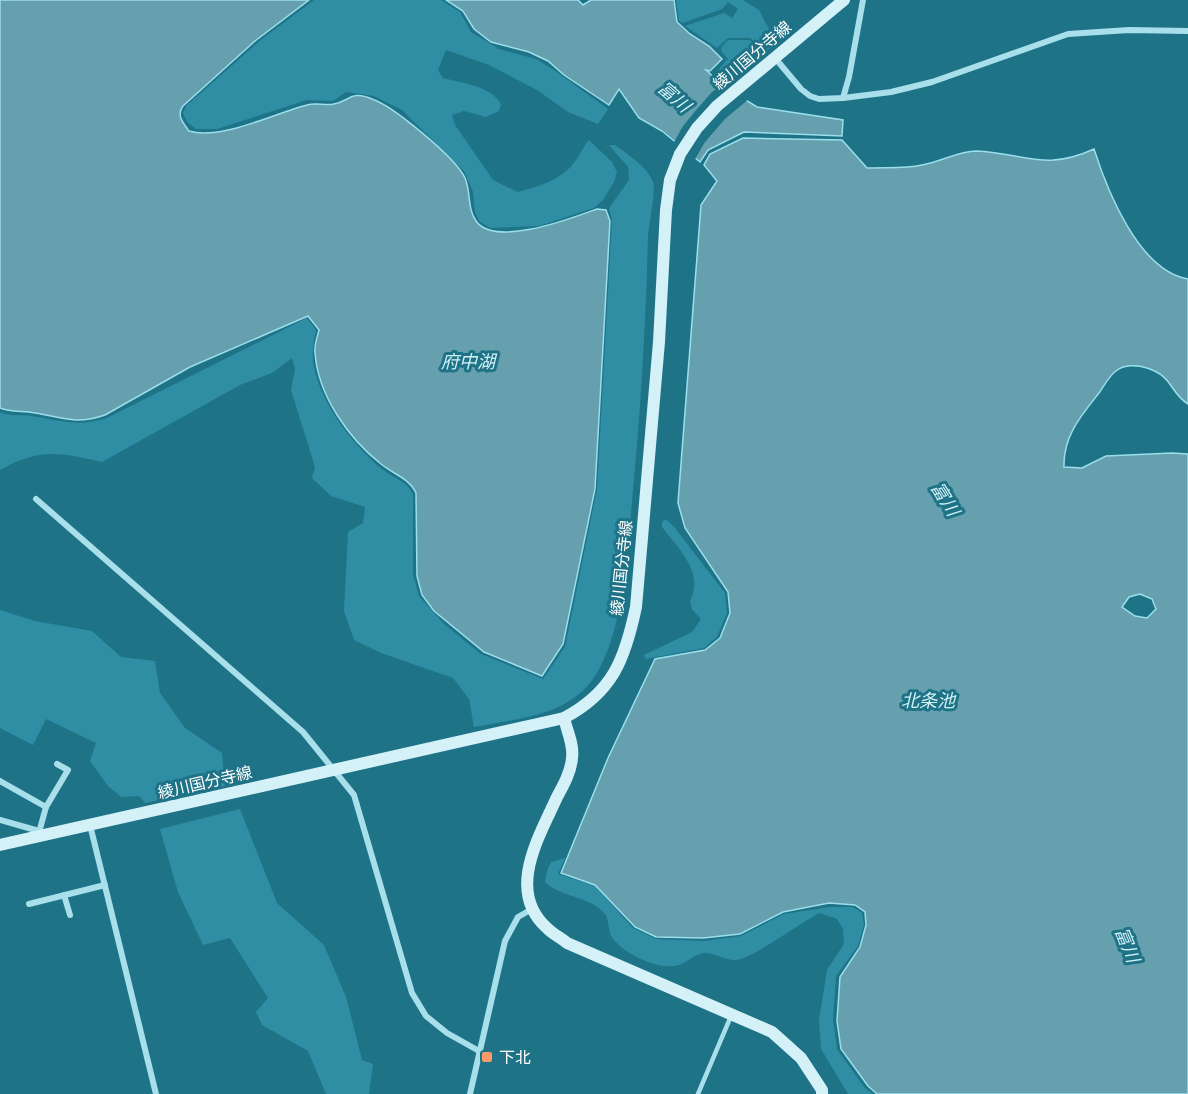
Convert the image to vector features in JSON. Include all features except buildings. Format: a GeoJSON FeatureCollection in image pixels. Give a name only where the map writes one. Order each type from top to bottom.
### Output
{"type":"FeatureCollection","features":[{"type":"Feature","properties":{"kind":"main road","name":"綾川国分寺線"},"geometry":{"type":"LineString","coordinates":[[0,845],[38,834],[90,825],[564,718],[584,707],[600,694],[611,679],[631,631],[636,607],[659,342],[666,210],[670,180],[680,154],[697,128],[717,106],[844,0]]}},
{"type":"Feature","properties":{"kind":"main road"},"geometry":{"type":"LineString","coordinates":[[564,718],[571,744],[572,759],[566,778],[534,847],[526,875],[532,909],[546,928],[567,942],[772,1032],[801,1058],[822,1090],[822,1094]]}},
{"type":"Feature","properties":{"kind":"street"},"geometry":{"type":"LineString","coordinates":[[843,98],[863,0]]}},
{"type":"Feature","properties":{"kind":"street"},"geometry":{"type":"LineString","coordinates":[[775,58],[801,89],[810,96],[819,99],[843,98],[891,92],[933,82],[1068,34],[1129,30],[1188,31]]}},
{"type":"Feature","properties":{"kind":"street"},"geometry":{"type":"LineString","coordinates":[[36,499],[303,732],[334,770],[354,795],[412,993],[426,1016],[447,1033],[479,1051]]}},
{"type":"Feature","properties":{"kind":"street"},"geometry":{"type":"LineString","coordinates":[[0,820],[38,834],[46,807],[68,770],[57,764]]}},
{"type":"Feature","properties":{"kind":"street"},"geometry":{"type":"LineString","coordinates":[[0,781],[46,807]]}},
{"type":"Feature","properties":{"kind":"street"},"geometry":{"type":"LineString","coordinates":[[90,825],[156,1094]]}},
{"type":"Feature","properties":{"kind":"street"},"geometry":{"type":"LineString","coordinates":[[29,904],[105,885]]}},
{"type":"Feature","properties":{"kind":"street"},"geometry":{"type":"LineString","coordinates":[[64,895],[70,915]]}},
{"type":"Feature","properties":{"kind":"street"},"geometry":{"type":"LineString","coordinates":[[470,1094],[505,941],[518,917],[532,909]]}},
{"type":"Feature","properties":{"kind":"lane"},"geometry":{"type":"LineString","coordinates":[[698,1094],[732,1013]]}},
{"type":"Feature","properties":{"kind":"shaded area"},"geometry":{"type":"Polygon","coordinates":[[[314,0],[441,0],[460,12],[471,32],[499,49],[536,59],[554,70],[608,109],[598,124],[568,112],[537,90],[489,65],[446,50],[438,70],[443,78],[483,89],[501,104],[499,111],[486,117],[464,111],[452,115],[455,125],[493,180],[518,192],[550,181],[571,167],[589,140],[612,162],[617,172],[603,200],[594,208],[539,226],[490,228],[479,221],[475,212],[473,192],[464,171],[402,110],[374,96],[346,92],[333,101],[307,100],[217,129],[196,129],[187,122],[183,113],[187,105],[262,39],[314,0]]]}},
{"type":"Feature","properties":{"kind":"shaded area"},"geometry":{"type":"Polygon","coordinates":[[[676,0],[743,0],[759,10],[776,43],[767,50],[750,38],[728,38],[717,48],[685,26],[724,13],[732,18],[738,9],[728,2],[722,9],[683,23],[679,21],[676,0]]]}},
{"type":"Feature","properties":{"kind":"shaded area"},"geometry":{"type":"Polygon","coordinates":[[[728,40],[749,40],[765,51],[745,67],[724,76],[717,71],[728,59],[721,51],[722,46],[728,40]]]}},
{"type":"Feature","properties":{"kind":"shaded area"},"geometry":{"type":"Polygon","coordinates":[[[609,145],[615,145],[642,166],[654,186],[648,236],[638,426],[626,563],[617,617],[601,665],[590,683],[566,703],[552,710],[521,719],[474,727],[469,699],[453,678],[381,653],[354,640],[344,611],[348,532],[363,523],[365,507],[331,496],[312,478],[315,467],[291,390],[295,369],[292,358],[272,373],[240,385],[102,462],[50,454],[26,458],[0,470],[0,412],[69,422],[87,422],[107,418],[307,318],[316,330],[314,367],[331,409],[360,448],[382,469],[407,485],[413,494],[413,575],[419,596],[444,624],[481,654],[543,679],[565,647],[597,489],[612,220],[609,208],[629,180],[628,167],[609,145]]]}},
{"type":"Feature","properties":{"kind":"shaded area"},"geometry":{"type":"Polygon","coordinates":[[[666,519],[725,593],[727,613],[717,637],[704,648],[646,659],[644,655],[692,632],[701,619],[692,609],[690,601],[694,591],[692,571],[682,552],[662,527],[662,522],[666,519]]]}},
{"type":"Feature","properties":{"kind":"shaded area"},"geometry":{"type":"Polygon","coordinates":[[[0,610],[35,621],[92,631],[121,657],[155,661],[160,693],[185,728],[222,753],[225,786],[145,803],[139,796],[121,797],[108,786],[90,761],[96,743],[46,719],[33,745],[0,728],[0,610]]]}},
{"type":"Feature","properties":{"kind":"shaded area"},"geometry":{"type":"Polygon","coordinates":[[[240,809],[277,903],[324,945],[346,997],[362,1060],[373,1064],[369,1094],[326,1094],[308,1051],[262,1025],[256,1012],[268,998],[230,938],[203,945],[178,892],[160,829],[240,809]]]}},
{"type":"Feature","properties":{"kind":"shaded area"},"geometry":{"type":"Polygon","coordinates":[[[565,858],[558,874],[595,886],[633,928],[656,939],[704,941],[741,936],[784,914],[830,907],[853,907],[862,913],[864,925],[858,946],[836,976],[833,1019],[837,1049],[864,1087],[873,1094],[848,1094],[821,1049],[819,1020],[827,970],[844,944],[843,929],[837,919],[820,913],[744,958],[727,959],[704,953],[678,965],[658,965],[631,954],[616,942],[611,936],[605,914],[598,908],[559,891],[545,882],[551,862],[565,858]]]}},
{"type":"Feature","properties":{"kind":"water","name":"府中湖"},"geometry":{"type":"Polygon","coordinates":[[[0,0],[309,0],[255,41],[183,106],[180,116],[189,131],[202,133],[232,129],[307,105],[327,105],[355,96],[365,97],[394,111],[450,158],[465,178],[473,216],[486,229],[499,232],[516,231],[553,224],[597,209],[606,210],[610,221],[595,489],[563,644],[542,676],[484,652],[434,611],[422,595],[417,576],[416,493],[405,480],[386,468],[357,442],[328,400],[317,369],[315,347],[319,330],[308,316],[190,367],[105,415],[75,420],[0,408],[0,0]]]}},
{"type":"Feature","properties":{"kind":"water","name":"富川"},"geometry":{"type":"Polygon","coordinates":[[[446,0],[578,0],[583,5],[591,0],[674,0],[677,22],[722,59],[710,71],[706,70],[723,86],[757,107],[843,120],[842,136],[744,132],[708,150],[700,162],[662,131],[639,118],[619,89],[609,105],[564,75],[548,61],[529,52],[491,42],[474,29],[463,11],[446,0]]]}},
{"type":"Feature","properties":{"kind":"water","name":"北条池"},"geometry":{"type":"Polygon","coordinates":[[[743,138],[842,140],[867,168],[929,164],[970,151],[1048,160],[1077,156],[1094,149],[1117,206],[1140,245],[1154,261],[1170,273],[1188,279],[1188,404],[1162,375],[1155,371],[1135,366],[1119,369],[1109,378],[1074,427],[1064,456],[1064,467],[1082,468],[1106,456],[1188,454],[1188,1094],[877,1094],[868,1086],[841,1049],[837,1021],[840,977],[860,947],[866,925],[865,912],[855,905],[829,903],[783,912],[740,934],[703,938],[656,937],[635,927],[595,885],[561,873],[608,758],[655,659],[705,650],[720,638],[730,613],[728,592],[685,528],[678,503],[701,205],[717,181],[704,165],[710,154],[743,138]],[[1140,594],[1129,597],[1122,607],[1135,616],[1147,618],[1156,609],[1152,599],[1140,594]]]}},
{"type":"Feature","properties":{"kind":"pier"},"geometry":{"type":"Polygon","coordinates":[[[724,83],[750,98],[725,119],[705,142],[694,161],[673,144],[683,126],[697,109],[712,92],[724,83]]]}},
{"type":"Feature","properties":{"kind":"place","name":"下北"},"geometry":{"type":"Point","coordinates":[487,1057]}}]}
